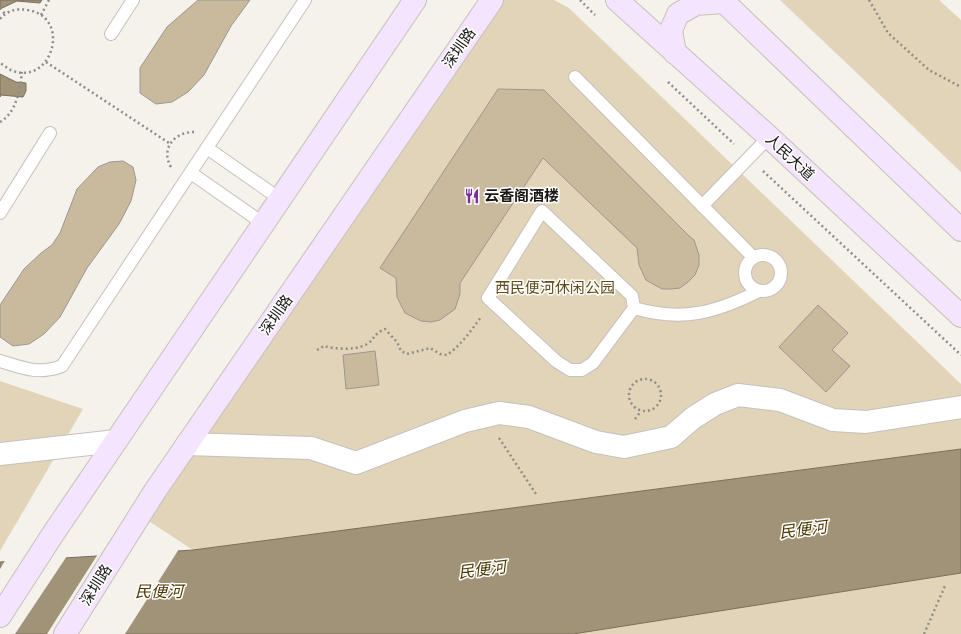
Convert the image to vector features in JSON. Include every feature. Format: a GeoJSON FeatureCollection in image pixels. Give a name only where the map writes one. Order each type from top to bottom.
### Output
{"type":"FeatureCollection","features":[{"type":"Feature","properties":{"kind":"street"},"geometry":{"type":"LineString","coordinates":[[0,616],[116,441],[415,0]]}},
{"type":"Feature","properties":{"kind":"street","name":"深圳路"},"geometry":{"type":"LineString","coordinates":[[65,634],[155,491],[492,0]]}},
{"type":"Feature","properties":{"kind":"street","name":"人民大道"},"geometry":{"type":"LineString","coordinates":[[617,0],[769,137],[961,316]]}},
{"type":"Feature","properties":{"kind":"street"},"geometry":{"type":"LineString","coordinates":[[675,53],[671,30],[678,14],[696,4],[723,1],[961,230]]}},
{"type":"Feature","properties":{"kind":"street"},"geometry":{"type":"LineString","coordinates":[[187,444],[311,448],[356,463],[464,421],[499,413],[530,417],[596,442],[624,447],[670,437],[693,418],[715,404],[738,395],[780,400],[833,420],[866,422],[961,407]]}},
{"type":"Feature","properties":{"kind":"street"},"geometry":{"type":"LineString","coordinates":[[0,454],[116,441]]}},
{"type":"Feature","properties":{"kind":"lane"},"geometry":{"type":"LineString","coordinates":[[111,34],[133,0]]}},
{"type":"Feature","properties":{"kind":"lane"},"geometry":{"type":"LineString","coordinates":[[0,361],[34,371],[50,371],[62,366],[305,0]]}},
{"type":"Feature","properties":{"kind":"lane"},"geometry":{"type":"LineString","coordinates":[[575,77],[753,257]]}},
{"type":"Feature","properties":{"kind":"lane"},"geometry":{"type":"LineString","coordinates":[[0,213],[50,133]]}},
{"type":"Feature","properties":{"kind":"lane"},"geometry":{"type":"LineString","coordinates":[[702,206],[769,137]]}},
{"type":"Feature","properties":{"kind":"lane"},"geometry":{"type":"LineString","coordinates":[[207,148],[280,199]]}},
{"type":"Feature","properties":{"kind":"lane"},"geometry":{"type":"LineString","coordinates":[[191,173],[264,224]]}},
{"type":"Feature","properties":{"kind":"lane"},"geometry":{"type":"LineString","coordinates":[[542,211],[632,296],[634,308],[593,363],[582,370],[570,370],[556,361],[488,298],[542,211]]}},
{"type":"Feature","properties":{"kind":"lane"},"geometry":{"type":"LineString","coordinates":[[634,308],[656,314],[685,315],[733,304],[759,291],[771,289],[775,285],[781,275],[780,269],[778,263],[770,256],[758,255],[753,257],[745,267],[748,284],[759,291]]}},
{"type":"Feature","properties":{"kind":"path"},"geometry":{"type":"LineString","coordinates":[[41,15],[50,0]]}},
{"type":"Feature","properties":{"kind":"path"},"geometry":{"type":"LineString","coordinates":[[580,0],[597,16]]}},
{"type":"Feature","properties":{"kind":"path"},"geometry":{"type":"LineString","coordinates":[[869,0],[888,33],[929,70],[961,87]]}},
{"type":"Feature","properties":{"kind":"path"},"geometry":{"type":"LineString","coordinates":[[0,8],[4,14]]}},
{"type":"Feature","properties":{"kind":"path"},"geometry":{"type":"LineString","coordinates":[[0,19],[4,14],[19,9],[34,11],[47,20],[54,33],[53,49],[46,62],[31,72],[13,71],[0,63]]}},
{"type":"Feature","properties":{"kind":"path"},"geometry":{"type":"LineString","coordinates":[[46,62],[169,143]]}},
{"type":"Feature","properties":{"kind":"path"},"geometry":{"type":"LineString","coordinates":[[0,122],[6,119],[14,105],[20,91],[22,72]]}},
{"type":"Feature","properties":{"kind":"path"},"geometry":{"type":"LineString","coordinates":[[667,82],[961,355]]}},
{"type":"Feature","properties":{"kind":"path"},"geometry":{"type":"LineString","coordinates":[[317,350],[324,346],[342,349],[366,345],[372,340],[375,333],[385,329],[394,338],[401,351],[407,354],[430,348],[440,354],[447,354],[455,349],[467,336],[492,302]]}},
{"type":"Feature","properties":{"kind":"path"},"geometry":{"type":"LineString","coordinates":[[640,380],[650,380],[658,387],[660,397],[656,406],[646,411],[636,409],[630,401],[630,391],[635,382],[640,380]]}},
{"type":"Feature","properties":{"kind":"path"},"geometry":{"type":"LineString","coordinates":[[485,416],[536,494]]}},
{"type":"Feature","properties":{"kind":"path"},"geometry":{"type":"LineString","coordinates":[[924,634],[945,586]]}},
{"type":"Feature","properties":{"kind":"green space","name":"西民便河休闲公园"},"geometry":{"type":"Polygon","coordinates":[[[492,0],[554,0],[569,8],[961,384],[961,449],[193,550],[147,520],[492,0]]]}},
{"type":"Feature","properties":{"kind":"green space"},"geometry":{"type":"Polygon","coordinates":[[[780,0],[939,0],[961,20],[961,172],[780,0]]]}},
{"type":"Feature","properties":{"kind":"green space"},"geometry":{"type":"Polygon","coordinates":[[[0,381],[83,409],[0,551],[0,381]]]}},
{"type":"Feature","properties":{"kind":"green space"},"geometry":{"type":"Polygon","coordinates":[[[961,573],[961,634],[573,634],[961,573]]]}},
{"type":"Feature","properties":{"kind":"water"},"geometry":{"type":"Polygon","coordinates":[[[0,0],[42,0],[40,3],[17,1],[0,9],[0,0]]]}},
{"type":"Feature","properties":{"kind":"water"},"geometry":{"type":"Polygon","coordinates":[[[0,74],[16,82],[26,83],[26,91],[23,97],[1,95],[0,97],[0,74]]]}},
{"type":"Feature","properties":{"kind":"water","name":"民便河"},"geometry":{"type":"Polygon","coordinates":[[[961,449],[961,573],[573,634],[0,634],[0,562],[193,550],[961,449]]]}},
{"type":"Feature","properties":{"kind":"pier"},"geometry":{"type":"Polygon","coordinates":[[[179,549],[125,634],[47,634],[98,554],[179,549]]]}},
{"type":"Feature","properties":{"kind":"pier"},"geometry":{"type":"Polygon","coordinates":[[[67,556],[15,634],[0,634],[0,569],[6,559],[67,556]]]}},
{"type":"Feature","properties":{"kind":"building"},"geometry":{"type":"Polygon","coordinates":[[[198,0],[250,0],[231,26],[204,75],[188,92],[172,102],[156,104],[140,93],[140,68],[167,27],[198,0]]]}},
{"type":"Feature","properties":{"kind":"building","name":"云香阁酒楼"},"geometry":{"type":"Polygon","coordinates":[[[498,89],[544,90],[694,240],[699,255],[699,265],[695,275],[680,288],[671,289],[662,289],[646,280],[639,265],[637,248],[543,158],[460,283],[460,294],[455,309],[440,320],[431,322],[421,321],[405,313],[397,297],[396,278],[380,268],[498,89]]]}},
{"type":"Feature","properties":{"kind":"building"},"geometry":{"type":"Polygon","coordinates":[[[123,161],[133,167],[136,180],[131,201],[119,224],[87,268],[60,317],[44,334],[29,344],[13,346],[0,337],[0,305],[24,269],[52,245],[60,233],[77,189],[98,167],[110,162],[123,161]]]}},
{"type":"Feature","properties":{"kind":"building"},"geometry":{"type":"Polygon","coordinates":[[[818,305],[848,333],[832,350],[850,366],[826,392],[779,347],[818,305]]]}},
{"type":"Feature","properties":{"kind":"building"},"geometry":{"type":"Polygon","coordinates":[[[375,351],[379,385],[346,389],[343,355],[375,351]]]}},
{"type":"Feature","properties":{"kind":"place","name":"云香阁酒楼"},"geometry":{"type":"Point","coordinates":[472,196]}}]}
